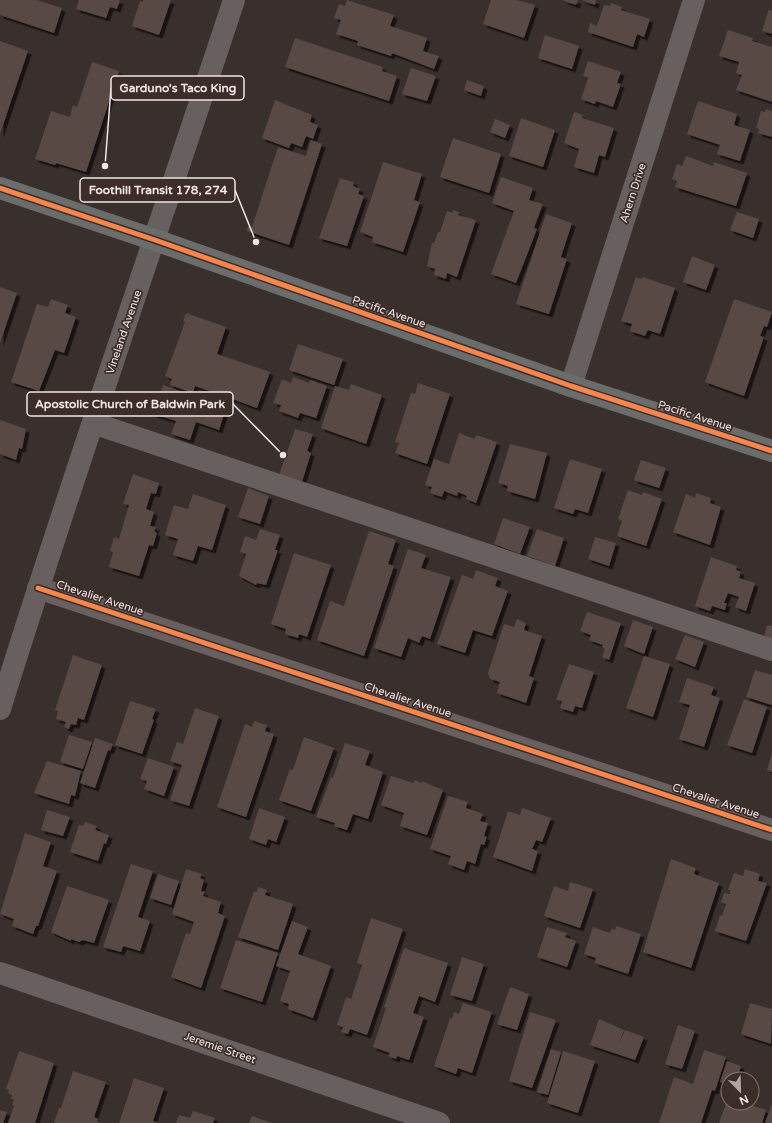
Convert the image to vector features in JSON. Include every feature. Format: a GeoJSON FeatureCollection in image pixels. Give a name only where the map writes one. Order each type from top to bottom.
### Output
{"type":"FeatureCollection","features":[{"type":"Feature","properties":{"kind":"main road","name":"Pacific Avenue"},"geometry":{"type":"LineString","coordinates":[[0,188],[155,240],[571,386],[772,451]]}},
{"type":"Feature","properties":{"kind":"street","name":"Vineland Avenue"},"geometry":{"type":"LineString","coordinates":[[0,709],[38,588],[234,0]]}},
{"type":"Feature","properties":{"kind":"street","name":"Ahern Drive"},"geometry":{"type":"LineString","coordinates":[[571,386],[694,0]]}},
{"type":"Feature","properties":{"kind":"street"},"geometry":{"type":"LineString","coordinates":[[93,423],[772,650]]}},
{"type":"Feature","properties":{"kind":"street","name":"Chevalier Avenue"},"geometry":{"type":"LineString","coordinates":[[38,588],[772,830]]}},
{"type":"Feature","properties":{"kind":"street","name":"Jeremie Street"},"geometry":{"type":"LineString","coordinates":[[0,972],[439,1123]]}},
{"type":"Feature","properties":{"kind":"building"},"geometry":{"type":"Polygon","coordinates":[[[0,0],[37,0],[62,8],[54,33],[0,15],[0,0]]]}},
{"type":"Feature","properties":{"kind":"building"},"geometry":{"type":"Polygon","coordinates":[[[79,0],[120,0],[117,9],[110,7],[106,18],[76,9],[79,0]]]}},
{"type":"Feature","properties":{"kind":"building"},"geometry":{"type":"Polygon","coordinates":[[[143,0],[171,0],[159,35],[132,26],[140,1],[143,2],[143,0]]]}},
{"type":"Feature","properties":{"kind":"building"},"geometry":{"type":"Polygon","coordinates":[[[347,0],[394,15],[390,26],[427,38],[423,51],[439,56],[434,69],[392,53],[391,56],[357,45],[358,41],[336,34],[341,20],[334,18],[339,4],[345,6],[347,0]]]}},
{"type":"Feature","properties":{"kind":"building"},"geometry":{"type":"Polygon","coordinates":[[[491,0],[517,0],[535,5],[524,38],[483,24],[491,0]]]}},
{"type":"Feature","properties":{"kind":"building"},"geometry":{"type":"Polygon","coordinates":[[[562,0],[578,0],[576,5],[562,0]]]}},
{"type":"Feature","properties":{"kind":"building"},"geometry":{"type":"Polygon","coordinates":[[[582,0],[596,0],[595,5],[582,0]]]}},
{"type":"Feature","properties":{"kind":"building"},"geometry":{"type":"Polygon","coordinates":[[[611,3],[622,7],[621,10],[650,19],[644,37],[637,34],[633,47],[588,32],[590,23],[597,26],[604,5],[610,6],[611,3]]]}},
{"type":"Feature","properties":{"kind":"building"},"geometry":{"type":"Polygon","coordinates":[[[769,9],[772,11],[772,34],[762,31],[769,9]]]}},
{"type":"Feature","properties":{"kind":"building"},"geometry":{"type":"Polygon","coordinates":[[[728,30],[753,38],[752,41],[772,47],[772,102],[736,90],[742,75],[736,73],[739,62],[719,56],[728,30]]]}},
{"type":"Feature","properties":{"kind":"building"},"geometry":{"type":"Polygon","coordinates":[[[545,35],[579,46],[572,69],[538,58],[545,35]]]}},
{"type":"Feature","properties":{"kind":"building"},"geometry":{"type":"Polygon","coordinates":[[[295,38],[383,67],[382,71],[397,76],[389,101],[285,67],[295,38]]]}},
{"type":"Feature","properties":{"kind":"building"},"geometry":{"type":"Polygon","coordinates":[[[0,41],[28,51],[0,134],[0,41]]]}},
{"type":"Feature","properties":{"kind":"building"},"geometry":{"type":"Polygon","coordinates":[[[588,61],[621,72],[617,83],[621,84],[613,107],[596,101],[595,104],[581,99],[588,78],[583,76],[588,61]]]}},
{"type":"Feature","properties":{"kind":"building"},"geometry":{"type":"Polygon","coordinates":[[[92,62],[119,71],[86,172],[56,163],[55,165],[35,159],[51,111],[70,117],[73,105],[77,107],[92,62]]]}},
{"type":"Feature","properties":{"kind":"building"},"geometry":{"type":"Polygon","coordinates":[[[411,68],[436,76],[427,101],[402,94],[411,68]]]}},
{"type":"Feature","properties":{"kind":"building"},"geometry":{"type":"Polygon","coordinates":[[[467,80],[484,86],[481,96],[464,90],[467,80]]]}},
{"type":"Feature","properties":{"kind":"building"},"geometry":{"type":"Polygon","coordinates":[[[275,100],[312,115],[310,122],[318,125],[313,139],[306,136],[302,147],[291,143],[289,148],[262,138],[275,100]]]}},
{"type":"Feature","properties":{"kind":"building"},"geometry":{"type":"Polygon","coordinates":[[[698,101],[737,114],[734,125],[750,130],[740,161],[717,154],[720,145],[687,134],[698,101]]]}},
{"type":"Feature","properties":{"kind":"building"},"geometry":{"type":"Polygon","coordinates":[[[766,109],[772,111],[772,137],[758,133],[759,129],[756,128],[761,111],[765,112],[766,109]]]}},
{"type":"Feature","properties":{"kind":"building"},"geometry":{"type":"Polygon","coordinates":[[[574,112],[583,115],[582,118],[614,128],[605,157],[599,155],[594,173],[574,167],[579,149],[564,143],[574,112]]]}},
{"type":"Feature","properties":{"kind":"building"},"geometry":{"type":"Polygon","coordinates":[[[521,118],[555,130],[543,167],[509,156],[521,118]]]}},
{"type":"Feature","properties":{"kind":"building"},"geometry":{"type":"Polygon","coordinates":[[[495,119],[510,125],[505,138],[490,132],[495,119]]]}},
{"type":"Feature","properties":{"kind":"building"},"geometry":{"type":"Polygon","coordinates":[[[453,138],[501,154],[489,193],[440,177],[453,138]]]}},
{"type":"Feature","properties":{"kind":"building"},"geometry":{"type":"Polygon","coordinates":[[[311,140],[322,144],[289,245],[247,231],[248,226],[252,227],[278,147],[306,156],[311,140]]]}},
{"type":"Feature","properties":{"kind":"building"},"geometry":{"type":"Polygon","coordinates":[[[686,156],[713,166],[714,162],[747,173],[736,206],[675,187],[677,181],[672,179],[677,164],[682,166],[686,156]]]}},
{"type":"Feature","properties":{"kind":"building"},"geometry":{"type":"Polygon","coordinates":[[[383,162],[422,174],[414,200],[420,202],[403,252],[372,242],[373,237],[360,232],[383,162]]]}},
{"type":"Feature","properties":{"kind":"building"},"geometry":{"type":"Polygon","coordinates":[[[501,177],[533,188],[529,200],[543,204],[534,228],[537,229],[516,283],[491,274],[514,211],[492,203],[501,177]]]}},
{"type":"Feature","properties":{"kind":"building"},"geometry":{"type":"Polygon","coordinates":[[[340,178],[354,182],[353,186],[360,189],[358,194],[364,196],[347,246],[319,238],[340,178]]]}},
{"type":"Feature","properties":{"kind":"building"},"geometry":{"type":"Polygon","coordinates":[[[453,210],[459,212],[458,215],[476,220],[457,277],[447,273],[446,279],[434,275],[435,269],[427,266],[432,243],[434,243],[438,232],[440,232],[447,211],[452,213],[453,210]]]}},
{"type":"Feature","properties":{"kind":"building"},"geometry":{"type":"Polygon","coordinates":[[[737,212],[759,219],[753,238],[730,230],[737,212]]]}},
{"type":"Feature","properties":{"kind":"building"},"geometry":{"type":"Polygon","coordinates":[[[546,214],[572,223],[561,257],[567,259],[549,314],[516,304],[546,214]]]}},
{"type":"Feature","properties":{"kind":"building"},"geometry":{"type":"Polygon","coordinates":[[[692,256],[715,265],[706,290],[683,282],[692,256]]]}},
{"type":"Feature","properties":{"kind":"building"},"geometry":{"type":"Polygon","coordinates":[[[636,277],[642,279],[643,277],[675,288],[660,334],[648,330],[645,336],[630,331],[632,324],[621,321],[636,277]]]}},
{"type":"Feature","properties":{"kind":"building"},"geometry":{"type":"Polygon","coordinates":[[[0,287],[17,293],[0,343],[0,287]]]}},
{"type":"Feature","properties":{"kind":"building"},"geometry":{"type":"Polygon","coordinates":[[[51,299],[68,305],[65,313],[76,317],[64,353],[55,350],[39,391],[11,382],[37,304],[48,307],[51,299]]]}},
{"type":"Feature","properties":{"kind":"building"},"geometry":{"type":"Polygon","coordinates":[[[734,299],[772,312],[767,327],[764,326],[760,336],[764,337],[744,396],[705,382],[734,299]]]}},
{"type":"Feature","properties":{"kind":"building"},"geometry":{"type":"Polygon","coordinates":[[[186,313],[226,327],[217,354],[270,372],[257,408],[227,397],[225,402],[208,397],[209,391],[195,386],[193,393],[170,385],[172,379],[165,376],[185,322],[183,321],[186,313]]]}},
{"type":"Feature","properties":{"kind":"building"},"geometry":{"type":"Polygon","coordinates":[[[298,344],[343,359],[334,385],[289,370],[298,344]]]}},
{"type":"Feature","properties":{"kind":"building"},"geometry":{"type":"Polygon","coordinates":[[[293,377],[309,383],[310,380],[327,386],[316,418],[300,413],[298,418],[279,411],[281,405],[273,403],[282,379],[291,383],[293,377]]]}},
{"type":"Feature","properties":{"kind":"building"},"geometry":{"type":"Polygon","coordinates":[[[418,383],[450,394],[427,464],[395,453],[399,443],[395,442],[411,393],[415,394],[418,383]]]}},
{"type":"Feature","properties":{"kind":"building"},"geometry":{"type":"Polygon","coordinates":[[[351,384],[382,395],[366,444],[321,428],[335,386],[349,390],[351,384]]]}},
{"type":"Feature","properties":{"kind":"building"},"geometry":{"type":"Polygon","coordinates":[[[163,385],[226,408],[219,430],[196,422],[190,440],[171,434],[176,421],[153,414],[163,385]]]}},
{"type":"Feature","properties":{"kind":"building"},"geometry":{"type":"Polygon","coordinates":[[[0,420],[26,429],[22,449],[19,448],[16,460],[0,454],[0,420]]]}},
{"type":"Feature","properties":{"kind":"building"},"geometry":{"type":"Polygon","coordinates":[[[295,429],[313,434],[307,451],[311,453],[301,485],[278,478],[295,429]]]}},
{"type":"Feature","properties":{"kind":"building"},"geometry":{"type":"Polygon","coordinates":[[[459,433],[475,439],[476,435],[497,442],[476,503],[466,499],[467,496],[458,492],[457,496],[444,491],[442,497],[430,493],[432,487],[425,485],[434,459],[449,464],[459,433]]]}},
{"type":"Feature","properties":{"kind":"building"},"geometry":{"type":"Polygon","coordinates":[[[510,444],[547,453],[535,499],[507,491],[508,486],[498,483],[510,444]]]}},
{"type":"Feature","properties":{"kind":"building"},"geometry":{"type":"Polygon","coordinates":[[[570,459],[602,469],[588,513],[575,509],[573,514],[554,508],[570,459]]]}},
{"type":"Feature","properties":{"kind":"building"},"geometry":{"type":"Polygon","coordinates":[[[641,460],[666,468],[659,488],[634,480],[641,460]]]}},
{"type":"Feature","properties":{"kind":"building"},"geometry":{"type":"Polygon","coordinates":[[[133,474],[159,483],[156,494],[151,493],[146,509],[154,512],[150,526],[156,527],[154,531],[157,533],[153,546],[149,545],[139,576],[109,567],[113,552],[110,551],[114,537],[119,539],[129,505],[123,504],[133,474]]]}},
{"type":"Feature","properties":{"kind":"building"},"geometry":{"type":"Polygon","coordinates":[[[248,488],[269,496],[260,524],[238,517],[248,488]]]}},
{"type":"Feature","properties":{"kind":"building"},"geometry":{"type":"Polygon","coordinates":[[[628,490],[642,495],[643,492],[662,499],[646,546],[617,536],[622,521],[618,519],[628,490]]]}},
{"type":"Feature","properties":{"kind":"building"},"geometry":{"type":"Polygon","coordinates":[[[696,493],[711,498],[710,503],[721,507],[710,545],[673,532],[686,494],[695,498],[696,493]]]}},
{"type":"Feature","properties":{"kind":"building"},"geometry":{"type":"Polygon","coordinates":[[[193,494],[226,505],[212,550],[198,546],[193,561],[173,555],[178,539],[165,535],[174,505],[188,509],[193,494]]]}},
{"type":"Feature","properties":{"kind":"building"},"geometry":{"type":"Polygon","coordinates":[[[503,518],[530,527],[520,554],[494,544],[503,518]]]}},
{"type":"Feature","properties":{"kind":"building"},"geometry":{"type":"Polygon","coordinates":[[[260,529],[280,535],[275,550],[278,550],[266,585],[257,583],[256,585],[239,576],[246,554],[240,552],[245,536],[256,540],[260,529]]]}},
{"type":"Feature","properties":{"kind":"building"},"geometry":{"type":"Polygon","coordinates":[[[537,529],[564,538],[555,566],[527,556],[537,529]]]}},
{"type":"Feature","properties":{"kind":"building"},"geometry":{"type":"Polygon","coordinates":[[[369,531],[396,540],[388,564],[394,566],[364,656],[317,640],[330,601],[344,606],[369,531]]]}},
{"type":"Feature","properties":{"kind":"building"},"geometry":{"type":"Polygon","coordinates":[[[595,537],[616,543],[609,566],[588,559],[595,537]]]}},
{"type":"Feature","properties":{"kind":"building"},"geometry":{"type":"Polygon","coordinates":[[[408,549],[426,555],[421,568],[451,577],[430,639],[422,636],[419,643],[408,638],[401,657],[374,648],[408,549]]]}},
{"type":"Feature","properties":{"kind":"building"},"geometry":{"type":"Polygon","coordinates":[[[294,553],[331,565],[307,637],[299,634],[298,638],[285,634],[286,629],[271,624],[294,553]]]}},
{"type":"Feature","properties":{"kind":"building"},"geometry":{"type":"Polygon","coordinates":[[[711,557],[737,566],[736,570],[741,572],[739,578],[755,583],[746,611],[735,607],[739,597],[728,593],[724,603],[727,603],[725,610],[712,606],[710,611],[695,606],[711,557]]]}},
{"type":"Feature","properties":{"kind":"building"},"geometry":{"type":"Polygon","coordinates":[[[476,570],[498,578],[495,586],[508,591],[492,636],[473,630],[465,653],[437,644],[462,575],[473,579],[476,570]]]}},
{"type":"Feature","properties":{"kind":"building"},"geometry":{"type":"Polygon","coordinates":[[[587,612],[621,623],[609,660],[602,657],[605,649],[602,647],[603,645],[589,640],[591,635],[580,631],[587,612]]]}},
{"type":"Feature","properties":{"kind":"building"},"geometry":{"type":"Polygon","coordinates":[[[517,619],[526,623],[524,630],[542,636],[529,676],[534,678],[526,703],[497,693],[500,682],[490,679],[488,673],[504,624],[514,627],[517,619]]]}},
{"type":"Feature","properties":{"kind":"building"},"geometry":{"type":"Polygon","coordinates":[[[633,620],[653,627],[644,654],[624,646],[633,620]]]}},
{"type":"Feature","properties":{"kind":"building"},"geometry":{"type":"Polygon","coordinates":[[[767,625],[772,626],[772,640],[764,637],[767,625]]]}},
{"type":"Feature","properties":{"kind":"building"},"geometry":{"type":"Polygon","coordinates":[[[685,635],[704,642],[695,667],[675,659],[685,635]]]}},
{"type":"Feature","properties":{"kind":"building"},"geometry":{"type":"Polygon","coordinates":[[[73,655],[102,665],[84,720],[78,718],[76,725],[71,724],[69,729],[64,727],[66,722],[56,719],[58,711],[55,710],[73,655]]]}},
{"type":"Feature","properties":{"kind":"building"},"geometry":{"type":"Polygon","coordinates":[[[644,656],[670,664],[653,717],[626,708],[644,656]]]}},
{"type":"Feature","properties":{"kind":"building"},"geometry":{"type":"Polygon","coordinates":[[[569,664],[594,672],[582,708],[575,706],[573,712],[560,708],[562,701],[556,700],[569,664]]]}},
{"type":"Feature","properties":{"kind":"building"},"geometry":{"type":"Polygon","coordinates":[[[755,670],[772,675],[772,705],[746,697],[755,670]]]}},
{"type":"Feature","properties":{"kind":"building"},"geometry":{"type":"Polygon","coordinates":[[[687,678],[714,687],[711,695],[720,698],[704,747],[679,739],[690,705],[679,702],[687,678]]]}},
{"type":"Feature","properties":{"kind":"building"},"geometry":{"type":"Polygon","coordinates":[[[744,699],[767,707],[752,753],[727,745],[744,699]]]}},
{"type":"Feature","properties":{"kind":"building"},"geometry":{"type":"Polygon","coordinates":[[[130,701],[156,709],[152,719],[154,720],[142,754],[115,745],[130,701]]]}},
{"type":"Feature","properties":{"kind":"building"},"geometry":{"type":"Polygon","coordinates":[[[195,708],[219,716],[189,806],[170,800],[182,765],[170,761],[177,742],[183,744],[195,708]]]}},
{"type":"Feature","properties":{"kind":"building"},"geometry":{"type":"Polygon","coordinates":[[[254,721],[267,725],[265,731],[274,734],[246,817],[217,807],[245,724],[252,727],[254,721]]]}},
{"type":"Feature","properties":{"kind":"building"},"geometry":{"type":"Polygon","coordinates":[[[69,735],[92,742],[83,769],[60,762],[69,735]]]}},
{"type":"Feature","properties":{"kind":"building"},"geometry":{"type":"Polygon","coordinates":[[[304,737],[334,748],[311,811],[279,800],[290,769],[293,770],[304,737]]]}},
{"type":"Feature","properties":{"kind":"building"},"geometry":{"type":"Polygon","coordinates":[[[95,738],[113,744],[110,751],[108,750],[95,788],[80,783],[95,738]]]}},
{"type":"Feature","properties":{"kind":"building"},"geometry":{"type":"Polygon","coordinates":[[[345,743],[370,751],[365,765],[383,772],[368,819],[353,814],[347,830],[334,826],[335,823],[316,817],[331,777],[333,778],[345,743]]]}},
{"type":"Feature","properties":{"kind":"building"},"geometry":{"type":"Polygon","coordinates":[[[772,753],[772,772],[767,770],[772,753]]]}},
{"type":"Feature","properties":{"kind":"building"},"geometry":{"type":"Polygon","coordinates":[[[148,758],[174,767],[164,796],[144,789],[147,781],[140,779],[148,758]]]}},
{"type":"Feature","properties":{"kind":"building"},"geometry":{"type":"Polygon","coordinates":[[[47,761],[81,771],[75,796],[71,795],[69,804],[34,793],[47,761]]]}},
{"type":"Feature","properties":{"kind":"building"},"geometry":{"type":"Polygon","coordinates":[[[391,776],[414,783],[415,780],[422,783],[422,781],[443,790],[427,835],[400,826],[404,813],[381,805],[391,776]]]}},
{"type":"Feature","properties":{"kind":"building"},"geometry":{"type":"Polygon","coordinates":[[[448,796],[468,802],[466,808],[483,814],[480,821],[488,823],[484,836],[487,837],[484,845],[481,844],[475,864],[467,861],[464,870],[448,864],[451,856],[430,849],[448,796]]]}},
{"type":"Feature","properties":{"kind":"building"},"geometry":{"type":"Polygon","coordinates":[[[259,808],[285,817],[276,842],[268,839],[266,845],[249,839],[259,808]]]}},
{"type":"Feature","properties":{"kind":"building"},"geometry":{"type":"Polygon","coordinates":[[[522,808],[551,818],[542,842],[536,840],[532,849],[538,851],[532,871],[493,857],[508,811],[520,815],[522,808]]]}},
{"type":"Feature","properties":{"kind":"building"},"geometry":{"type":"Polygon","coordinates":[[[47,810],[70,817],[63,836],[41,830],[47,810]]]}},
{"type":"Feature","properties":{"kind":"building"},"geometry":{"type":"Polygon","coordinates":[[[85,822],[97,826],[95,830],[109,835],[106,844],[104,843],[98,861],[70,852],[79,825],[83,826],[85,822]]]}},
{"type":"Feature","properties":{"kind":"building"},"geometry":{"type":"Polygon","coordinates":[[[25,833],[51,842],[43,866],[57,871],[38,926],[36,926],[33,934],[12,926],[14,919],[0,914],[25,833]]]}},
{"type":"Feature","properties":{"kind":"building"},"geometry":{"type":"Polygon","coordinates":[[[671,859],[696,868],[694,874],[719,883],[691,968],[643,952],[671,859]]]}},
{"type":"Feature","properties":{"kind":"building"},"geometry":{"type":"Polygon","coordinates":[[[131,864],[153,871],[138,917],[150,921],[140,951],[123,946],[121,952],[103,947],[131,864]]]}},
{"type":"Feature","properties":{"kind":"building"},"geometry":{"type":"Polygon","coordinates":[[[186,869],[202,874],[200,878],[204,880],[201,891],[205,892],[203,896],[221,902],[218,913],[225,916],[201,988],[171,977],[186,933],[190,934],[194,922],[172,914],[186,869]]]}},
{"type":"Feature","properties":{"kind":"building"},"geometry":{"type":"Polygon","coordinates":[[[745,869],[760,874],[758,881],[767,883],[746,941],[715,931],[720,915],[722,916],[726,904],[721,902],[724,893],[730,894],[730,890],[728,890],[734,873],[743,876],[745,869]]]}},
{"type":"Feature","properties":{"kind":"building"},"geometry":{"type":"Polygon","coordinates":[[[158,874],[179,881],[171,905],[150,898],[158,874]]]}},
{"type":"Feature","properties":{"kind":"building"},"geometry":{"type":"Polygon","coordinates":[[[570,882],[593,889],[580,928],[544,916],[554,886],[568,891],[570,882]]]}},
{"type":"Feature","properties":{"kind":"building"},"geometry":{"type":"Polygon","coordinates":[[[67,886],[109,900],[94,943],[83,940],[79,942],[71,939],[71,941],[51,932],[67,886]]]}},
{"type":"Feature","properties":{"kind":"building"},"geometry":{"type":"Polygon","coordinates":[[[258,887],[267,890],[265,895],[293,904],[278,950],[238,937],[254,891],[257,892],[258,887]]]}},
{"type":"Feature","properties":{"kind":"building"},"geometry":{"type":"Polygon","coordinates":[[[371,918],[403,929],[367,1035],[350,1029],[348,1034],[341,1032],[343,1027],[337,1025],[346,997],[351,999],[362,965],[357,963],[371,918]]]}},
{"type":"Feature","properties":{"kind":"building"},"geometry":{"type":"Polygon","coordinates":[[[292,921],[308,927],[298,954],[331,966],[313,1018],[288,1009],[289,1004],[280,1001],[290,971],[276,966],[292,921]]]}},
{"type":"Feature","properties":{"kind":"building"},"geometry":{"type":"Polygon","coordinates":[[[616,926],[641,934],[628,974],[595,963],[596,958],[584,954],[593,927],[610,933],[611,929],[615,930],[616,926]]]}},
{"type":"Feature","properties":{"kind":"building"},"geometry":{"type":"Polygon","coordinates":[[[547,927],[567,933],[565,937],[576,941],[567,967],[537,957],[547,927]]]}},
{"type":"Feature","properties":{"kind":"building"},"geometry":{"type":"Polygon","coordinates":[[[236,940],[278,953],[262,1002],[220,988],[236,940]]]}},
{"type":"Feature","properties":{"kind":"building"},"geometry":{"type":"Polygon","coordinates":[[[404,948],[448,963],[435,1002],[419,996],[413,1013],[424,1017],[409,1060],[397,1056],[396,1059],[388,1056],[390,1053],[373,1047],[386,1008],[384,1007],[404,948]]]}},
{"type":"Feature","properties":{"kind":"building"},"geometry":{"type":"Polygon","coordinates":[[[462,957],[484,964],[472,1001],[450,995],[462,957]]]}},
{"type":"Feature","properties":{"kind":"building"},"geometry":{"type":"Polygon","coordinates":[[[510,987],[529,994],[517,1030],[497,1024],[510,987]]]}},
{"type":"Feature","properties":{"kind":"building"},"geometry":{"type":"Polygon","coordinates":[[[463,1003],[492,1012],[472,1073],[458,1068],[456,1074],[434,1066],[450,1018],[452,1019],[454,1012],[459,1014],[463,1003]]]}},
{"type":"Feature","properties":{"kind":"building"},"geometry":{"type":"Polygon","coordinates":[[[750,1003],[772,1009],[771,1044],[741,1034],[750,1003]]]}},
{"type":"Feature","properties":{"kind":"building"},"geometry":{"type":"Polygon","coordinates":[[[530,1012],[556,1020],[532,1088],[509,1081],[530,1012]]]}},
{"type":"Feature","properties":{"kind":"building"},"geometry":{"type":"Polygon","coordinates":[[[599,1019],[624,1030],[619,1043],[625,1030],[644,1037],[635,1060],[590,1045],[599,1019]]]}},
{"type":"Feature","properties":{"kind":"building"},"geometry":{"type":"Polygon","coordinates":[[[678,1025],[695,1031],[682,1069],[665,1064],[678,1025]]]}},
{"type":"Feature","properties":{"kind":"building"},"geometry":{"type":"Polygon","coordinates":[[[551,1049],[561,1052],[548,1095],[537,1092],[551,1049]]]}},
{"type":"Feature","properties":{"kind":"building"},"geometry":{"type":"Polygon","coordinates":[[[704,1050],[726,1057],[721,1071],[720,1071],[715,1091],[712,1090],[701,1123],[659,1123],[674,1077],[693,1084],[704,1050]]]}},
{"type":"Feature","properties":{"kind":"building"},"geometry":{"type":"Polygon","coordinates":[[[19,1051],[54,1063],[35,1123],[8,1123],[14,1106],[12,1105],[14,1099],[11,1099],[12,1095],[8,1093],[9,1090],[6,1089],[19,1051]]]}},
{"type":"Feature","properties":{"kind":"building"},"geometry":{"type":"Polygon","coordinates":[[[563,1051],[595,1061],[578,1113],[547,1103],[563,1051]]]}},
{"type":"Feature","properties":{"kind":"building"},"geometry":{"type":"Polygon","coordinates":[[[727,1061],[741,1066],[739,1071],[724,1071],[727,1061]]]}},
{"type":"Feature","properties":{"kind":"building"},"geometry":{"type":"Polygon","coordinates":[[[73,1071],[106,1082],[94,1117],[98,1119],[97,1121],[102,1123],[54,1123],[59,1108],[61,1108],[73,1071]]]}},
{"type":"Feature","properties":{"kind":"building"},"geometry":{"type":"Polygon","coordinates":[[[134,1078],[164,1088],[153,1121],[159,1123],[119,1123],[134,1078]]]}},
{"type":"Feature","properties":{"kind":"building"},"geometry":{"type":"Polygon","coordinates":[[[772,1104],[772,1123],[765,1123],[772,1104]]]}},
{"type":"Feature","properties":{"kind":"building"},"geometry":{"type":"Polygon","coordinates":[[[760,1108],[766,1110],[762,1123],[719,1123],[723,1111],[760,1111],[760,1108]]]}},
{"type":"Feature","properties":{"kind":"building"},"geometry":{"type":"Polygon","coordinates":[[[0,1110],[7,1112],[3,1123],[0,1123],[0,1110]]]}},
{"type":"Feature","properties":{"kind":"building"},"geometry":{"type":"Polygon","coordinates":[[[193,1111],[215,1118],[213,1123],[176,1123],[179,1115],[190,1118],[193,1111]]]}},
{"type":"Feature","properties":{"kind":"building"},"geometry":{"type":"Polygon","coordinates":[[[252,1116],[272,1123],[249,1123],[252,1116]]]}},
{"type":"Feature","properties":{"kind":"cycle path"},"geometry":{"type":"LineString","coordinates":[[0,188],[155,240],[571,386],[772,451]]}},
{"type":"Feature","properties":{"kind":"cycle path"},"geometry":{"type":"LineString","coordinates":[[38,588],[772,830]]}},
{"type":"Feature","properties":{"kind":"place","name":"Garduno's Taco King"},"geometry":{"type":"Point","coordinates":[105,166]}},
{"type":"Feature","properties":{"kind":"place","name":"Foothill Transit 178, 274"},"geometry":{"type":"Point","coordinates":[256,242]}},
{"type":"Feature","properties":{"kind":"place","name":"Apostolic Church of Baldwin Park"},"geometry":{"type":"Point","coordinates":[283,455]}}]}
